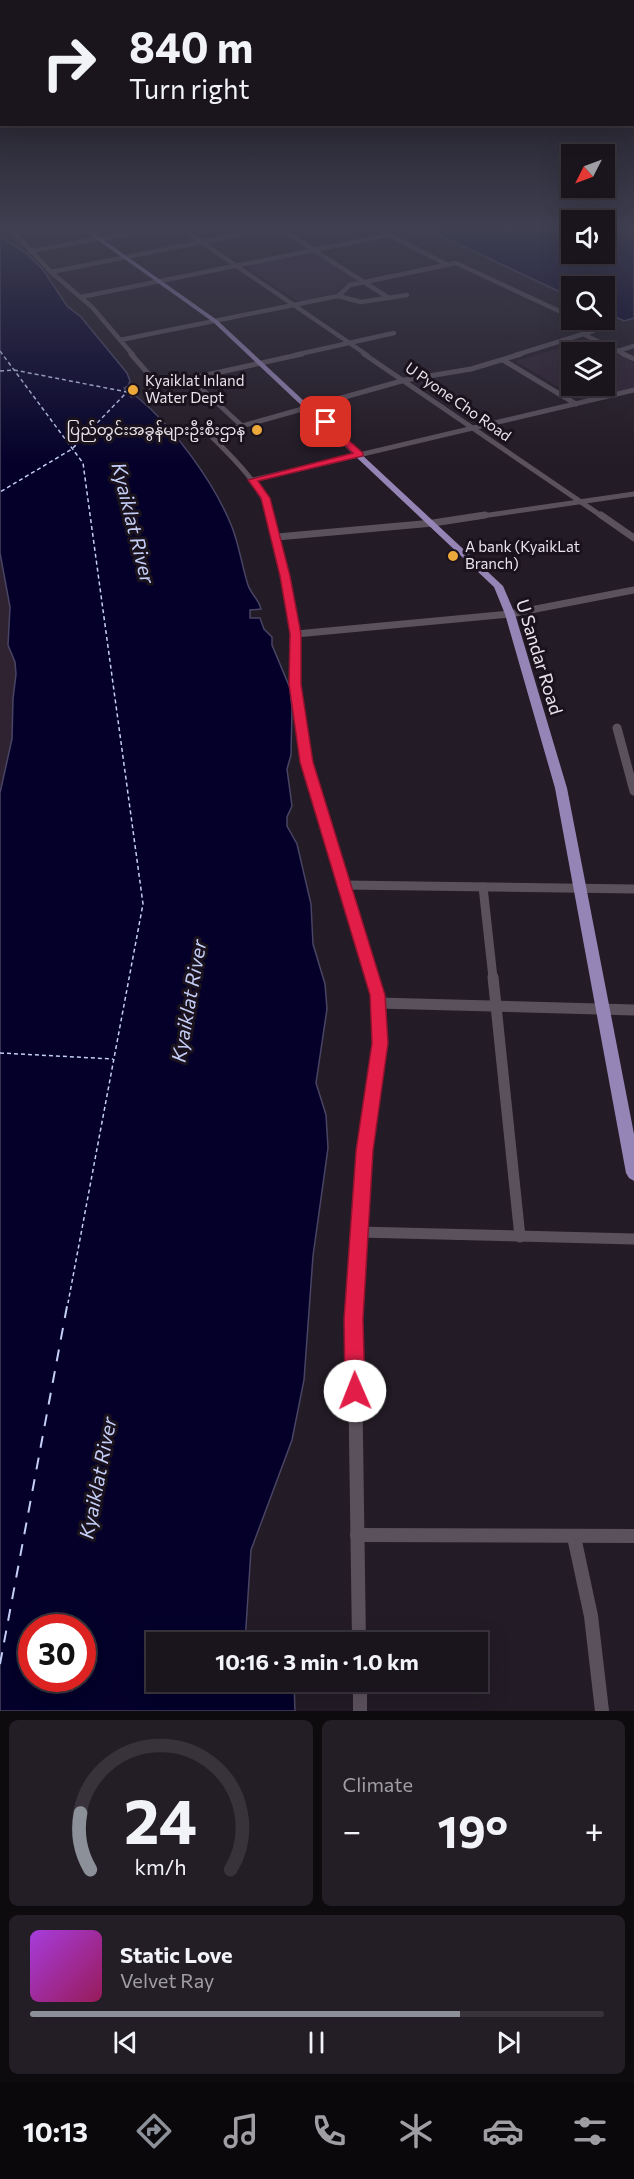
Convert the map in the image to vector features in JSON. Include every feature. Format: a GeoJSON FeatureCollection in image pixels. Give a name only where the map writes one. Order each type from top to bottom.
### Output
{"type":"FeatureCollection","features":[{"type":"Feature","properties":{"kind":"main road","name":"U Sandar Road"},"geometry":{"type":"LineString","coordinates":[[195,306],[215,321],[309,406],[498,586],[510,614],[561,788],[634,1173]]}},
{"type":"Feature","properties":{"kind":"street"},"geometry":{"type":"LineString","coordinates":[[89,306],[159,386]]}},
{"type":"Feature","properties":{"kind":"street"},"geometry":{"type":"LineString","coordinates":[[120,340],[293,306]]}},
{"type":"Feature","properties":{"kind":"street","name":"U Pyone Cho Road"},"geometry":{"type":"LineString","coordinates":[[293,306],[405,380],[634,538]]}},
{"type":"Feature","properties":{"kind":"street"},"geometry":{"type":"LineString","coordinates":[[359,1632],[354,1319],[365,1151],[380,1043],[378,1003],[307,762],[295,684],[296,634],[277,537],[266,498],[210,435],[405,380],[471,369],[585,335],[593,330]]}},
{"type":"Feature","properties":{"kind":"street"},"geometry":{"type":"LineString","coordinates":[[147,388],[394,333]]}},
{"type":"Feature","properties":{"kind":"street"},"geometry":{"type":"LineString","coordinates":[[585,335],[634,359]]}},
{"type":"Feature","properties":{"kind":"street"},"geometry":{"type":"LineString","coordinates":[[618,351],[634,346]]}},
{"type":"Feature","properties":{"kind":"street"},"geometry":{"type":"LineString","coordinates":[[502,360],[576,404]]}},
{"type":"Feature","properties":{"kind":"street"},"geometry":{"type":"LineString","coordinates":[[190,378],[241,425]]}},
{"type":"Feature","properties":{"kind":"street"},"geometry":{"type":"LineString","coordinates":[[252,480],[634,390]]}},
{"type":"Feature","properties":{"kind":"street"},"geometry":{"type":"LineString","coordinates":[[277,537],[433,523],[634,494]]}},
{"type":"Feature","properties":{"kind":"street"},"geometry":{"type":"LineString","coordinates":[[296,634],[510,614],[634,590]]}},
{"type":"Feature","properties":{"kind":"street"},"geometry":{"type":"LineString","coordinates":[[616,728],[634,791]]}},
{"type":"Feature","properties":{"kind":"street"},"geometry":{"type":"LineString","coordinates":[[344,885],[634,889]]}},
{"type":"Feature","properties":{"kind":"street"},"geometry":{"type":"LineString","coordinates":[[483,887],[520,1237]]}},
{"type":"Feature","properties":{"kind":"street"},"geometry":{"type":"LineString","coordinates":[[378,1003],[634,1010]]}},
{"type":"Feature","properties":{"kind":"street"},"geometry":{"type":"LineString","coordinates":[[359,1232],[634,1239]]}},
{"type":"Feature","properties":{"kind":"street"},"geometry":{"type":"LineString","coordinates":[[357,1535],[634,1536]]}},
{"type":"Feature","properties":{"kind":"street"},"geometry":{"type":"LineString","coordinates":[[574,1537],[591,1616],[602,1711]]}},
{"type":"Feature","properties":{"kind":"street"},"geometry":{"type":"LineString","coordinates":[[360,1692],[360,1711]]}},
{"type":"Feature","properties":{"kind":"shaded area"},"geometry":{"type":"Polygon","coordinates":[[[561,348],[561,388],[515,361],[561,348]]]}},
{"type":"Feature","properties":{"kind":"shaded area"},"geometry":{"type":"Polygon","coordinates":[[[615,354],[634,363],[634,387],[615,392],[615,354]]]}},
{"type":"Feature","properties":{"kind":"shaded area"},"geometry":{"type":"Polygon","coordinates":[[[574,396],[597,396],[581,400],[574,396]]]}},
{"type":"Feature","properties":{"kind":"shaded area"},"geometry":{"type":"Polygon","coordinates":[[[0,488],[47,713],[0,840],[0,488]]]}},
{"type":"Feature","properties":{"kind":"water","name":"Kyaiklat River"},"geometry":{"type":"Polygon","coordinates":[[[0,306],[67,306],[81,317],[127,373],[130,381],[124,388],[131,397],[136,396],[164,423],[191,456],[215,492],[237,541],[248,585],[261,609],[250,610],[250,618],[260,618],[264,629],[272,637],[272,645],[290,688],[291,755],[287,769],[292,806],[287,817],[287,826],[297,844],[311,904],[313,944],[325,984],[327,1009],[316,1083],[326,1115],[328,1148],[313,1256],[304,1380],[292,1440],[251,1550],[246,1632],[146,1632],[146,1692],[294,1692],[295,1711],[0,1711],[0,793],[12,739],[16,674],[15,662],[8,645],[10,607],[0,553],[0,306]]]}},
{"type":"Feature","properties":{"kind":"water"},"geometry":{"type":"Polygon","coordinates":[[[615,306],[634,306],[634,318],[624,321],[615,317],[615,306]]]}},
{"type":"Feature","properties":{"kind":"ferry route"},"geometry":{"type":"LineString","coordinates":[[0,351],[14,370]]}},
{"type":"Feature","properties":{"kind":"ferry route"},"geometry":{"type":"LineString","coordinates":[[0,371],[14,370]]}},
{"type":"Feature","properties":{"kind":"ferry route"},"geometry":{"type":"LineString","coordinates":[[14,370],[127,392],[72,449]]}},
{"type":"Feature","properties":{"kind":"ferry route"},"geometry":{"type":"LineString","coordinates":[[14,370],[72,449]]}},
{"type":"Feature","properties":{"kind":"ferry route"},"geometry":{"type":"LineString","coordinates":[[0,492],[72,449]]}},
{"type":"Feature","properties":{"kind":"ferry route"},"geometry":{"type":"LineString","coordinates":[[68,1303],[143,904],[83,463],[72,449]]}},
{"type":"Feature","properties":{"kind":"ferry route"},"geometry":{"type":"LineString","coordinates":[[0,1053],[113,1059]]}},
{"type":"Feature","properties":{"kind":"ferry route"},"geometry":{"type":"LineString","coordinates":[[0,1664],[68,1301]]}},
{"type":"Feature","properties":{"kind":"place","name":"Kyaiklat Inland Water Dept"},"geometry":{"type":"Point","coordinates":[133,390]}},
{"type":"Feature","properties":{"kind":"place","name":"ပြည်တွင်းအခွန်များဦးစီးဌာန"},"geometry":{"type":"Point","coordinates":[257,430]}},
{"type":"Feature","properties":{"kind":"place","name":"A bank (KyaikLat Branch)"},"geometry":{"type":"Point","coordinates":[453,556]}},
{"type":"Feature","properties":{"kind":"route"},"geometry":{"type":"LineString","coordinates":[[326,422],[360,454],[252,480],[266,498],[285,576],[296,634],[295,684],[307,762],[377,995],[380,1043],[365,1151],[354,1319],[355,1391]]}}]}
